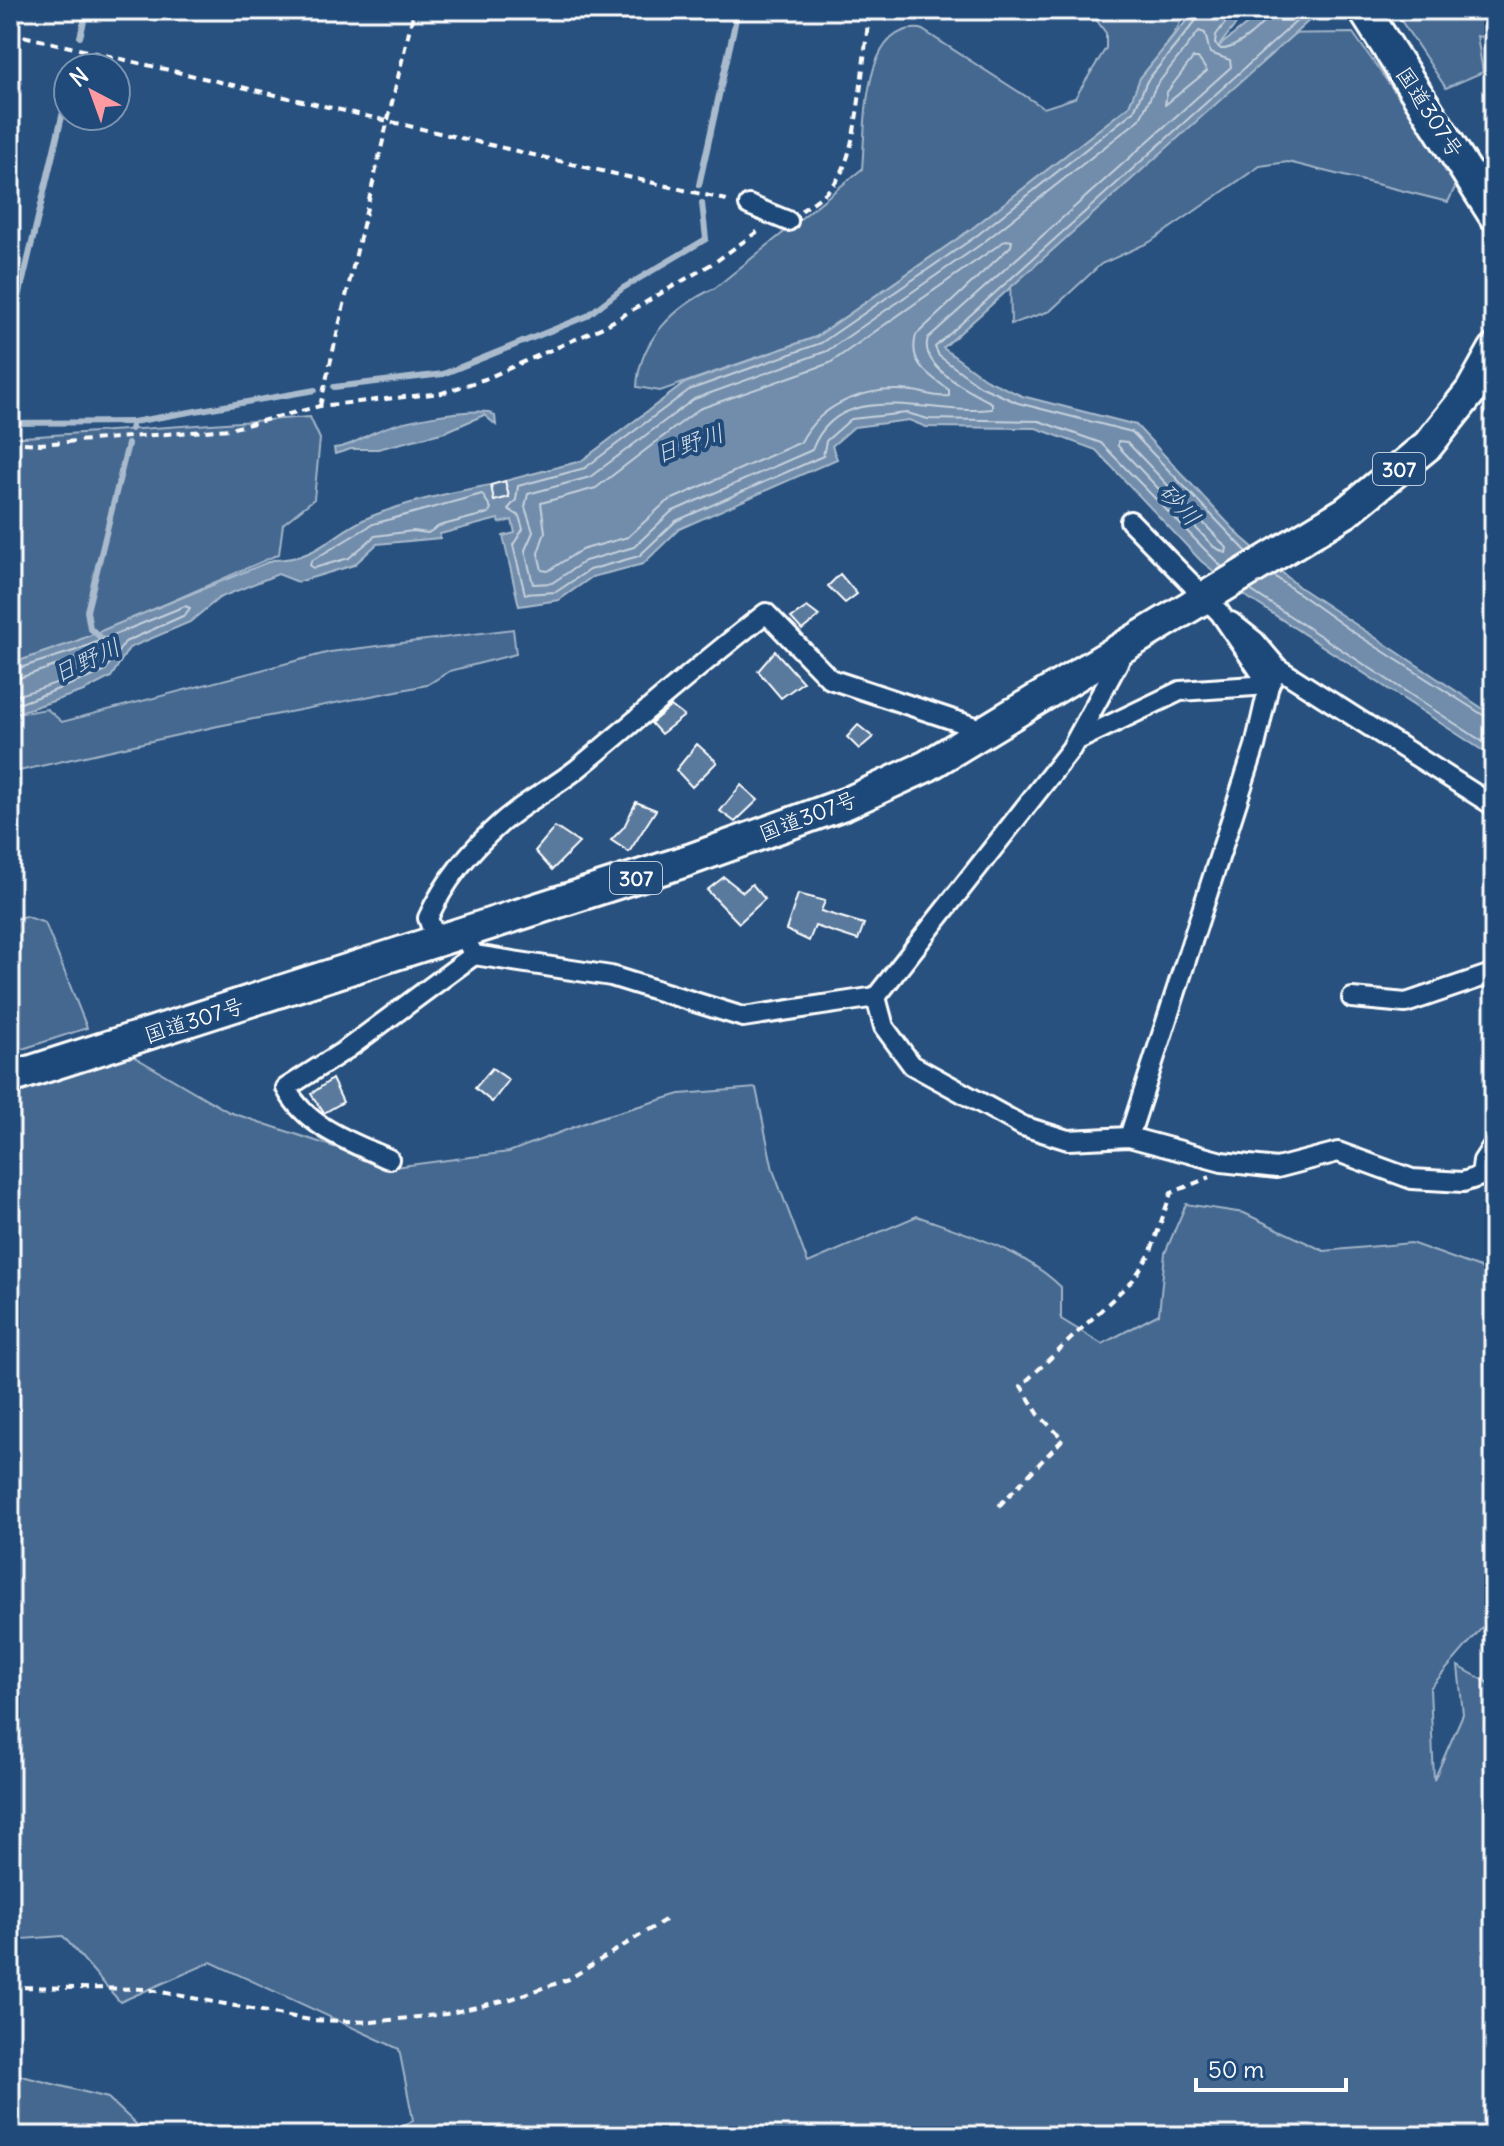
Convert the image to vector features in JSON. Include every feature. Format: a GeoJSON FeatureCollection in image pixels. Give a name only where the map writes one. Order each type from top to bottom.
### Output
{"type":"FeatureCollection","features":[{"type":"Feature","properties":{"kind":"highway","name":"国道307号"},"geometry":{"type":"LineString","coordinates":[[1364,10],[1494,215]]}},
{"type":"Feature","properties":{"kind":"highway","name":"国道307号"},"geometry":{"type":"LineString","coordinates":[[10,1078],[458,944],[847,803],[927,766],[1127,647],[1216,600],[1346,512],[1428,445],[1471,391],[1494,350]]}},
{"type":"Feature","properties":{"kind":"street"},"geometry":{"type":"LineString","coordinates":[[749,205],[788,221]]}},
{"type":"Feature","properties":{"kind":"street"},"geometry":{"type":"LineString","coordinates":[[1130,521],[1177,573],[1216,600],[1278,668],[1494,806]]}},
{"type":"Feature","properties":{"kind":"street"},"geometry":{"type":"LineString","coordinates":[[1216,600],[1269,685]]}},
{"type":"Feature","properties":{"kind":"street"},"geometry":{"type":"LineString","coordinates":[[987,731],[830,679],[766,613],[687,673],[575,770],[502,821],[466,858],[437,898],[428,918],[458,944],[611,976],[743,1017],[876,997],[1076,741],[1127,647]]}},
{"type":"Feature","properties":{"kind":"street"},"geometry":{"type":"LineString","coordinates":[[1129,1137],[1255,746],[1269,685],[1278,668]]}},
{"type":"Feature","properties":{"kind":"street"},"geometry":{"type":"LineString","coordinates":[[1076,741],[1180,691],[1269,685]]}},
{"type":"Feature","properties":{"kind":"street"},"geometry":{"type":"LineString","coordinates":[[389,1159],[327,1132],[291,1098],[286,1088],[347,1049],[458,944]]}},
{"type":"Feature","properties":{"kind":"street"},"geometry":{"type":"LineString","coordinates":[[1352,998],[1406,1003],[1494,973]]}},
{"type":"Feature","properties":{"kind":"street"},"geometry":{"type":"LineString","coordinates":[[876,997],[884,1027],[912,1065],[962,1096],[1023,1126],[1068,1140],[1129,1137],[1222,1162],[1277,1168],[1338,1152],[1412,1179],[1463,1182],[1481,1176],[1483,1161],[1494,1144]]}},
{"type":"Feature","properties":{"kind":"path"},"geometry":{"type":"LineString","coordinates":[[320,406],[414,10]]}},
{"type":"Feature","properties":{"kind":"path"},"geometry":{"type":"LineString","coordinates":[[10,442],[40,444],[230,429],[320,406],[442,393],[485,379],[603,327],[715,262],[763,228],[788,221],[829,190],[840,175],[850,144],[870,10]]}},
{"type":"Feature","properties":{"kind":"path"},"geometry":{"type":"LineString","coordinates":[[10,33],[749,205]]}},
{"type":"Feature","properties":{"kind":"path"},"geometry":{"type":"LineString","coordinates":[[999,1506],[1063,1439],[1039,1415],[1021,1386],[1133,1280],[1150,1254],[1171,1193],[1208,1179],[1222,1162]]}},
{"type":"Feature","properties":{"kind":"path"},"geometry":{"type":"LineString","coordinates":[[10,1987],[145,1989],[310,2020],[372,2022],[446,2014],[511,1999],[569,1979],[665,1920]]}},
{"type":"Feature","properties":{"kind":"shaded area"},"geometry":{"type":"Polygon","coordinates":[[[1089,10],[1186,10],[1129,106],[970,230],[816,337],[660,391],[637,387],[644,354],[673,315],[715,288],[862,169],[870,81],[887,42],[901,32],[921,29],[1044,108],[1075,98],[1106,48],[1106,33],[1089,10]]]}},
{"type":"Feature","properties":{"kind":"shaded area"},"geometry":{"type":"Polygon","coordinates":[[[1394,10],[1494,10],[1494,40],[1477,36],[1483,72],[1446,88],[1394,10]]]}},
{"type":"Feature","properties":{"kind":"shaded area"},"geometry":{"type":"Polygon","coordinates":[[[1353,33],[1458,181],[1448,202],[1288,162],[1260,166],[1150,242],[1101,264],[1050,311],[1011,324],[1010,272],[1261,34],[1353,33]]]}},
{"type":"Feature","properties":{"kind":"shaded area"},"geometry":{"type":"Polygon","coordinates":[[[310,417],[320,439],[314,499],[283,524],[279,554],[46,657],[10,665],[10,438],[310,417]]]}},
{"type":"Feature","properties":{"kind":"shaded area"},"geometry":{"type":"Polygon","coordinates":[[[513,629],[516,654],[450,671],[427,685],[218,726],[10,773],[10,715],[47,709],[62,722],[330,652],[513,629]]]}},
{"type":"Feature","properties":{"kind":"shaded area"},"geometry":{"type":"Polygon","coordinates":[[[25,916],[45,923],[87,1028],[10,1053],[10,921],[25,916]]]}},
{"type":"Feature","properties":{"kind":"shaded area"},"geometry":{"type":"Polygon","coordinates":[[[126,1052],[229,1112],[394,1167],[509,1152],[595,1119],[680,1094],[756,1088],[773,1170],[808,1263],[917,1216],[974,1236],[1029,1262],[1061,1287],[1061,1319],[1102,1344],[1159,1314],[1165,1253],[1186,1204],[1244,1213],[1324,1251],[1411,1243],[1494,1273],[1494,1614],[1430,1688],[1434,1780],[1463,1714],[1458,1666],[1494,1686],[1494,2136],[390,2136],[413,2120],[399,2049],[211,1962],[120,2002],[63,1936],[10,1940],[10,1093],[126,1052]]]}},
{"type":"Feature","properties":{"kind":"shaded area"},"geometry":{"type":"Polygon","coordinates":[[[10,2073],[108,2098],[149,2136],[10,2136],[10,2073]]]}},
{"type":"Feature","properties":{"kind":"water"},"geometry":{"type":"Polygon","coordinates":[[[1195,10],[1247,10],[1218,47],[1265,10],[1321,10],[943,348],[985,379],[1022,396],[1136,425],[1241,537],[1299,587],[1494,716],[1494,758],[1241,593],[1201,561],[1096,450],[1036,428],[926,427],[909,420],[854,427],[832,446],[837,459],[679,529],[643,564],[592,577],[559,600],[519,606],[503,536],[515,533],[512,520],[500,523],[498,519],[440,534],[440,538],[377,544],[354,565],[298,582],[278,574],[219,598],[190,622],[129,648],[111,677],[84,691],[10,715],[10,664],[74,642],[273,560],[303,555],[358,522],[386,511],[491,485],[495,500],[509,497],[505,481],[581,461],[685,383],[816,337],[970,230],[1129,106],[1140,78],[1195,10]]]}},
{"type":"Feature","properties":{"kind":"water"},"geometry":{"type":"Polygon","coordinates":[[[489,412],[495,416],[496,425],[484,415],[445,432],[378,449],[351,449],[335,454],[334,448],[400,423],[448,414],[489,412]]]}},
{"type":"Feature","properties":{"kind":"building"},"geometry":{"type":"Polygon","coordinates":[[[505,481],[509,497],[494,501],[491,485],[505,481]]]}},
{"type":"Feature","properties":{"kind":"building"},"geometry":{"type":"Polygon","coordinates":[[[840,574],[857,594],[845,603],[828,586],[840,574]]]}},
{"type":"Feature","properties":{"kind":"building"},"geometry":{"type":"Polygon","coordinates":[[[807,607],[819,616],[802,630],[791,618],[807,607]]]}},
{"type":"Feature","properties":{"kind":"building"},"geometry":{"type":"Polygon","coordinates":[[[775,651],[803,682],[781,698],[758,671],[775,651]]]}},
{"type":"Feature","properties":{"kind":"building"},"geometry":{"type":"Polygon","coordinates":[[[671,706],[684,716],[661,734],[651,723],[671,706]]]}},
{"type":"Feature","properties":{"kind":"building"},"geometry":{"type":"Polygon","coordinates":[[[858,725],[873,737],[859,749],[847,737],[858,725]]]}},
{"type":"Feature","properties":{"kind":"building"},"geometry":{"type":"Polygon","coordinates":[[[697,744],[717,762],[692,787],[676,770],[697,744]]]}},
{"type":"Feature","properties":{"kind":"building"},"geometry":{"type":"Polygon","coordinates":[[[741,785],[758,800],[735,822],[720,811],[741,785]]]}},
{"type":"Feature","properties":{"kind":"building"},"geometry":{"type":"Polygon","coordinates":[[[636,802],[656,810],[629,852],[611,840],[624,827],[636,802]]]}},
{"type":"Feature","properties":{"kind":"building"},"geometry":{"type":"Polygon","coordinates":[[[555,827],[579,843],[552,870],[535,851],[555,827]]]}},
{"type":"Feature","properties":{"kind":"building"},"geometry":{"type":"Polygon","coordinates":[[[724,877],[743,892],[752,884],[765,899],[739,923],[707,890],[724,877]]]}},
{"type":"Feature","properties":{"kind":"building"},"geometry":{"type":"Polygon","coordinates":[[[798,894],[825,901],[821,911],[864,924],[858,940],[815,926],[809,941],[786,930],[798,894]]]}},
{"type":"Feature","properties":{"kind":"building"},"geometry":{"type":"Polygon","coordinates":[[[492,1068],[509,1080],[492,1102],[475,1088],[492,1068]]]}},
{"type":"Feature","properties":{"kind":"building"},"geometry":{"type":"Polygon","coordinates":[[[332,1079],[343,1102],[324,1113],[311,1094],[332,1079]]]}},
{"type":"Feature","properties":{"kind":"waterway"},"geometry":{"type":"LineString","coordinates":[[80,37],[87,10]]}},
{"type":"Feature","properties":{"kind":"waterway"},"geometry":{"type":"LineString","coordinates":[[699,185],[738,10]]}},
{"type":"Feature","properties":{"kind":"waterway"},"geometry":{"type":"LineString","coordinates":[[10,335],[58,132]]}},
{"type":"Feature","properties":{"kind":"waterway"},"geometry":{"type":"LineString","coordinates":[[334,387],[443,374],[587,316],[623,288],[706,239],[702,203]]}},
{"type":"Feature","properties":{"kind":"waterway"},"geometry":{"type":"LineString","coordinates":[[131,429],[133,422],[315,390]]}},
{"type":"Feature","properties":{"kind":"waterway"},"geometry":{"type":"LineString","coordinates":[[10,423],[133,422]]}},
{"type":"Feature","properties":{"kind":"waterway","name":"日野川"},"geometry":{"type":"LineString","coordinates":[[101,638],[90,628],[87,611],[128,444]]}},
{"type":"Feature","properties":{"kind":"water label","name":"砂川"},"geometry":{"type":"Point","coordinates":[1180,504]}}]}
